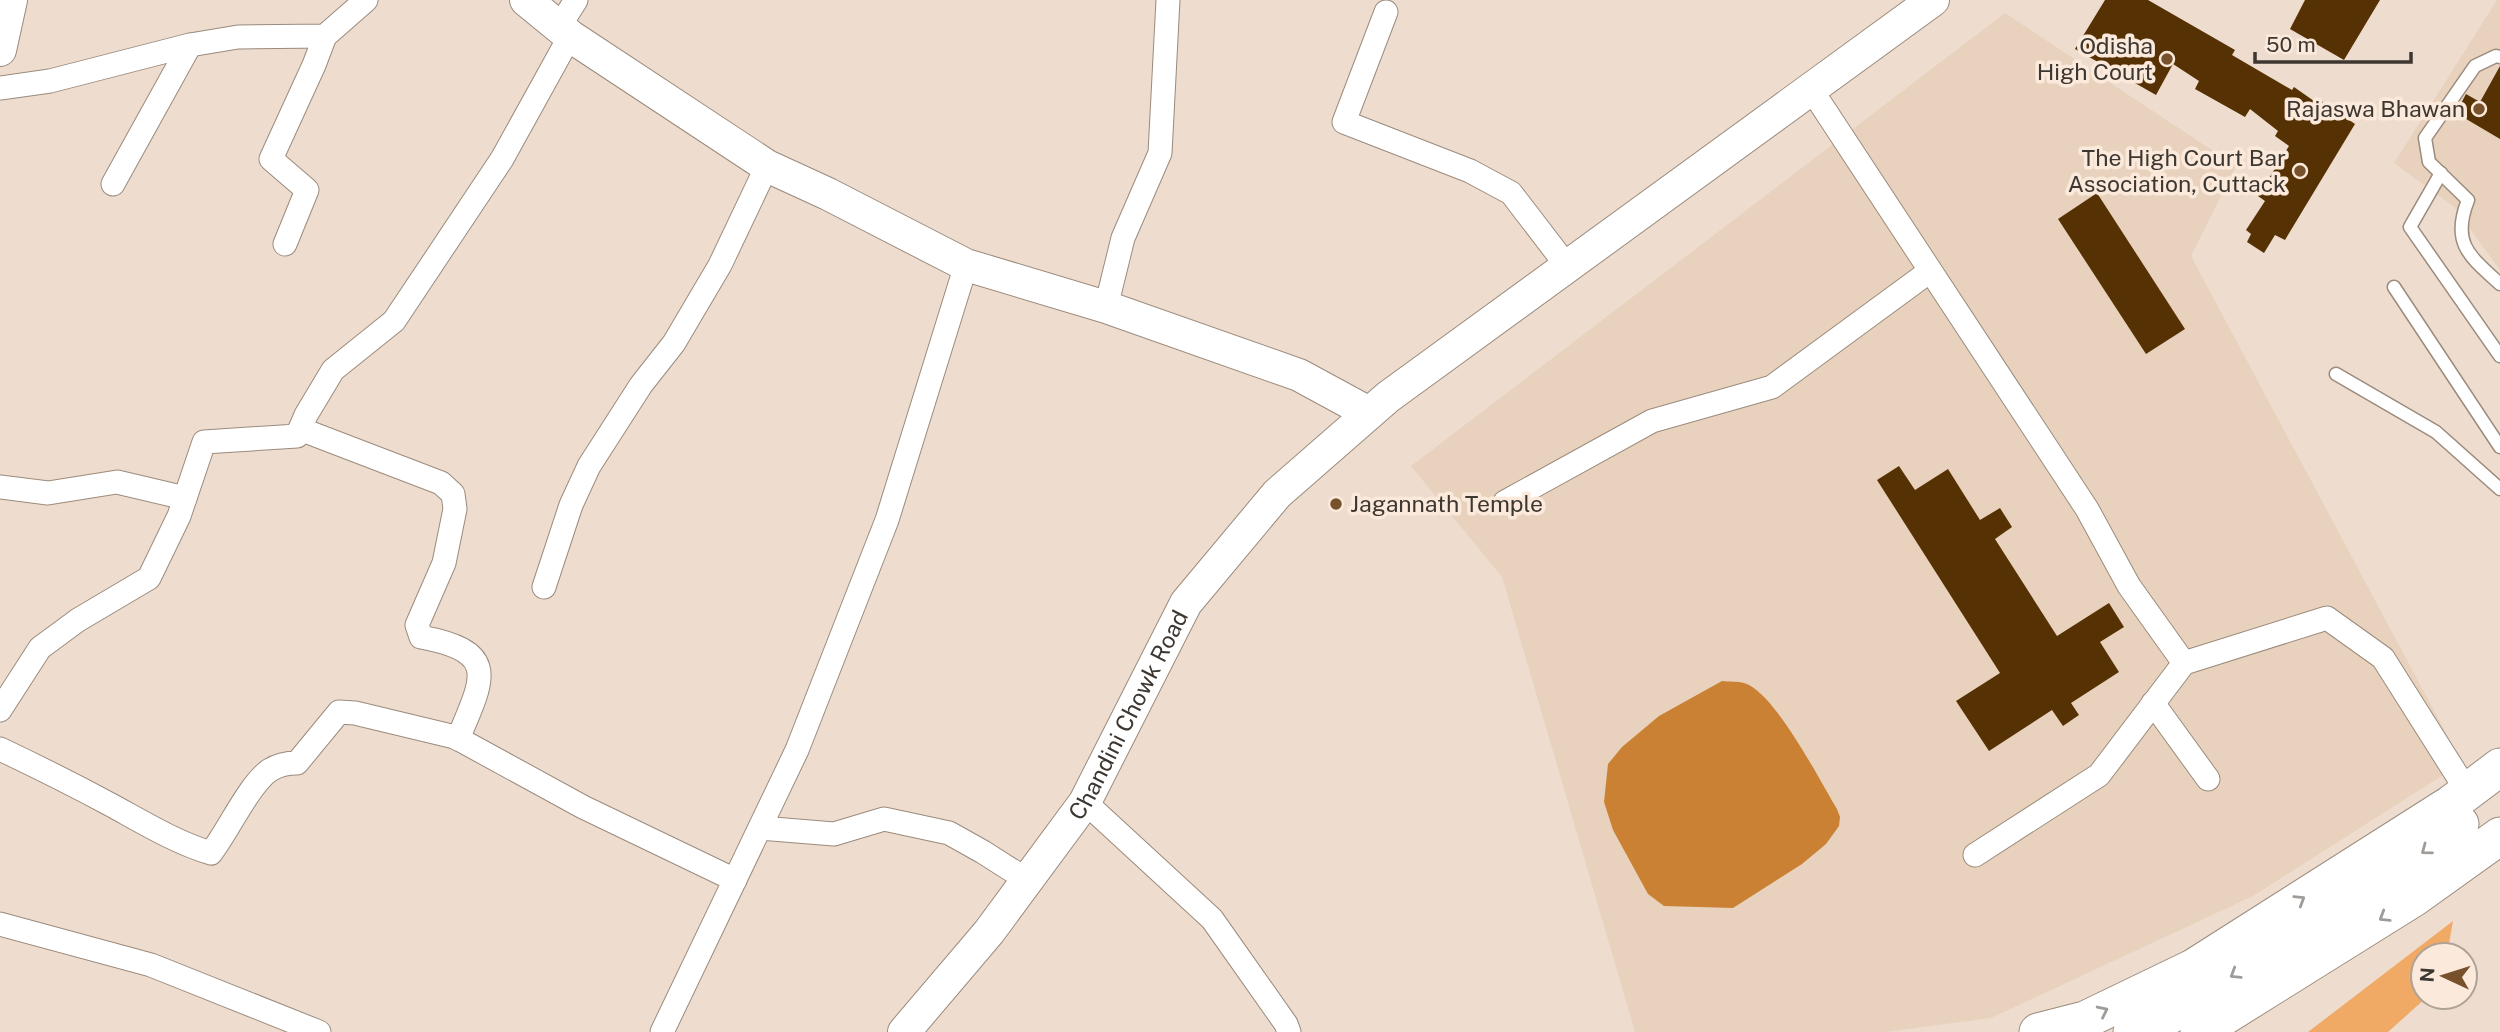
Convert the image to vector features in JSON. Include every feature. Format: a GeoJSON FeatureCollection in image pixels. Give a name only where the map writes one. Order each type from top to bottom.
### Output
{"type":"FeatureCollection","features":[{"type":"Feature","properties":{"kind":"main road"},"geometry":{"type":"LineString","coordinates":[[0,50],[11,0]]}},
{"type":"Feature","properties":{"kind":"main road"},"geometry":{"type":"LineString","coordinates":[[526,0],[564,31],[767,166],[828,194],[966,265],[1105,307],[1299,375],[1369,413]]}},
{"type":"Feature","properties":{"kind":"main road","name":"Chandini Chowk Road"},"geometry":{"type":"LineString","coordinates":[[904,1032],[989,932],[1085,803],[1186,603],[1277,494],[1388,397],[1933,0]]}},
{"type":"Feature","properties":{"kind":"main road"},"geometry":{"type":"LineString","coordinates":[[2132,1032],[2168,1016],[2392,875],[2483,793],[2500,767]]}},
{"type":"Feature","properties":{"kind":"main road"},"geometry":{"type":"LineString","coordinates":[[2038,1032],[2085,1020],[2193,968],[2451,804],[2483,793]]}},
{"type":"Feature","properties":{"kind":"main road"},"geometry":{"type":"LineString","coordinates":[[2199,1032],[2415,897],[2500,836]]}},
{"type":"Feature","properties":{"kind":"street"},"geometry":{"type":"LineString","coordinates":[[285,244],[307,190],[271,159],[325,36],[366,0]]}},
{"type":"Feature","properties":{"kind":"street"},"geometry":{"type":"LineString","coordinates":[[0,710],[40,648],[78,620],[149,578],[179,516],[204,442],[297,436],[333,370],[394,321],[502,159],[564,31],[576,0]]}},
{"type":"Feature","properties":{"kind":"street"},"geometry":{"type":"LineString","coordinates":[[1105,307],[1123,238],[1160,153],[1168,0]]}},
{"type":"Feature","properties":{"kind":"street"},"geometry":{"type":"LineString","coordinates":[[1386,12],[1344,122],[1470,171],[1511,193],[1567,266]]}},
{"type":"Feature","properties":{"kind":"street"},"geometry":{"type":"LineString","coordinates":[[0,88],[50,81],[190,46],[238,37],[325,36]]}},
{"type":"Feature","properties":{"kind":"street"},"geometry":{"type":"LineString","coordinates":[[113,184],[190,46]]}},
{"type":"Feature","properties":{"kind":"street"},"geometry":{"type":"LineString","coordinates":[[1811,89],[2087,509],[2129,586],[2184,663]]}},
{"type":"Feature","properties":{"kind":"street"},"geometry":{"type":"LineString","coordinates":[[544,587],[571,505],[589,466],[634,395],[674,343],[720,265],[767,166]]}},
{"type":"Feature","properties":{"kind":"street"},"geometry":{"type":"LineString","coordinates":[[662,1032],[797,750],[887,520],[966,265]]}},
{"type":"Feature","properties":{"kind":"street"},"geometry":{"type":"LineString","coordinates":[[1505,502],[1652,421],[1772,387],[1930,271]]}},
{"type":"Feature","properties":{"kind":"street"},"geometry":{"type":"LineString","coordinates":[[300,429],[441,482],[453,495],[455,509],[443,563],[417,625],[421,637],[447,642],[470,653],[480,667],[480,685],[457,739]]}},
{"type":"Feature","properties":{"kind":"street"},"geometry":{"type":"LineString","coordinates":[[0,487],[48,493],[117,482],[185,498]]}},
{"type":"Feature","properties":{"kind":"street"},"geometry":{"type":"LineString","coordinates":[[1975,855],[2099,775],[2184,663],[2327,618],[2383,658],[2483,793]]}},
{"type":"Feature","properties":{"kind":"street"},"geometry":{"type":"LineString","coordinates":[[2154,703],[2208,779]]}},
{"type":"Feature","properties":{"kind":"street"},"geometry":{"type":"LineString","coordinates":[[0,749],[162,832],[211,853],[257,783],[269,770],[297,763],[339,712],[355,713],[457,739],[583,807],[735,880]]}},
{"type":"Feature","properties":{"kind":"street"},"geometry":{"type":"LineString","coordinates":[[1085,803],[1212,919],[1289,1032]]}},
{"type":"Feature","properties":{"kind":"street"},"geometry":{"type":"LineString","coordinates":[[760,828],[834,834],[884,819],[949,833],[1027,880]]}},
{"type":"Feature","properties":{"kind":"street"},"geometry":{"type":"LineString","coordinates":[[0,924],[151,965],[318,1032]]}},
{"type":"Feature","properties":{"kind":"lane"},"geometry":{"type":"LineString","coordinates":[[2500,57],[2496,56],[2475,66],[2425,138],[2429,162],[2468,200],[2461,217],[2461,240],[2479,265],[2500,284]]}},
{"type":"Feature","properties":{"kind":"lane"},"geometry":{"type":"LineString","coordinates":[[2441,173],[2410,228],[2500,356]]}},
{"type":"Feature","properties":{"kind":"lane"},"geometry":{"type":"LineString","coordinates":[[2394,287],[2500,447]]}},
{"type":"Feature","properties":{"kind":"lane"},"geometry":{"type":"LineString","coordinates":[[2336,374],[2436,432],[2500,489]]}},
{"type":"Feature","properties":{"kind":"shaded area"},"geometry":{"type":"Polygon","coordinates":[[[2497,0],[2500,0],[2500,270],[2454,207],[2394,163],[2497,0]]]}},
{"type":"Feature","properties":{"kind":"shaded area"},"geometry":{"type":"Polygon","coordinates":[[[2005,13],[2236,166],[2191,256],[2462,763],[2253,896],[1991,1018],[1886,1032],[1635,1032],[1502,577],[1411,466],[2005,13]]]}},
{"type":"Feature","properties":{"kind":"shaded area"},"geometry":{"type":"Polygon","coordinates":[[[1722,681],[1744,683],[1769,702],[1795,738],[1837,809],[1839,826],[1826,844],[1802,864],[1733,908],[1664,906],[1648,894],[1613,830],[1604,802],[1608,764],[1622,747],[1659,716],[1722,681]]]}},
{"type":"Feature","properties":{"kind":"shaded area"},"geometry":{"type":"Polygon","coordinates":[[[2453,921],[2449,941],[2427,941],[2453,921]]]}},
{"type":"Feature","properties":{"kind":"shaded area"},"geometry":{"type":"Polygon","coordinates":[[[2409,955],[2409,1011],[2411,1011],[2388,1032],[2308,1032],[2409,955]]]}},
{"type":"Feature","properties":{"kind":"building"},"geometry":{"type":"Polygon","coordinates":[[[2105,0],[2148,0],[2235,50],[2232,55],[2292,90],[2294,87],[2314,101],[2317,98],[2355,124],[2285,240],[2275,235],[2264,253],[2247,242],[2251,234],[2246,230],[2265,201],[2258,196],[2289,146],[2275,136],[2278,131],[2250,109],[2245,117],[2195,89],[2199,81],[2173,64],[2156,95],[2075,49],[2105,0]]]}},
{"type":"Feature","properties":{"kind":"building"},"geometry":{"type":"Polygon","coordinates":[[[2305,0],[2380,0],[2344,60],[2290,29],[2305,0]]]}},
{"type":"Feature","properties":{"kind":"building","name":"Rajaswa Bhawan"},"geometry":{"type":"Polygon","coordinates":[[[2500,66],[2500,139],[2456,113],[2466,94],[2480,102],[2500,66]]]}},
{"type":"Feature","properties":{"kind":"building"},"geometry":{"type":"Polygon","coordinates":[[[2097,193],[2185,329],[2146,354],[2058,219],[2097,193]]]}},
{"type":"Feature","properties":{"kind":"building"},"geometry":{"type":"Polygon","coordinates":[[[1899,466],[1915,490],[1948,469],[1980,520],[2000,508],[2012,527],[1995,539],[2057,636],[2109,603],[2124,627],[2100,642],[2119,672],[2071,703],[2079,715],[2063,726],[2052,710],[1989,751],[1956,701],[2000,673],[1877,480],[1899,466]]]}},
{"type":"Feature","properties":{"kind":"place","name":"Odisha High Court"},"geometry":{"type":"Point","coordinates":[2167,59]}},
{"type":"Feature","properties":{"kind":"place","name":"Rajaswa Bhawan"},"geometry":{"type":"Point","coordinates":[2479,109]}},
{"type":"Feature","properties":{"kind":"place","name":"The High Court Bar Association, Cuttack"},"geometry":{"type":"Point","coordinates":[2300,171]}},
{"type":"Feature","properties":{"kind":"place","name":"Jagannath Temple"},"geometry":{"type":"Point","coordinates":[1336,504]}}]}
